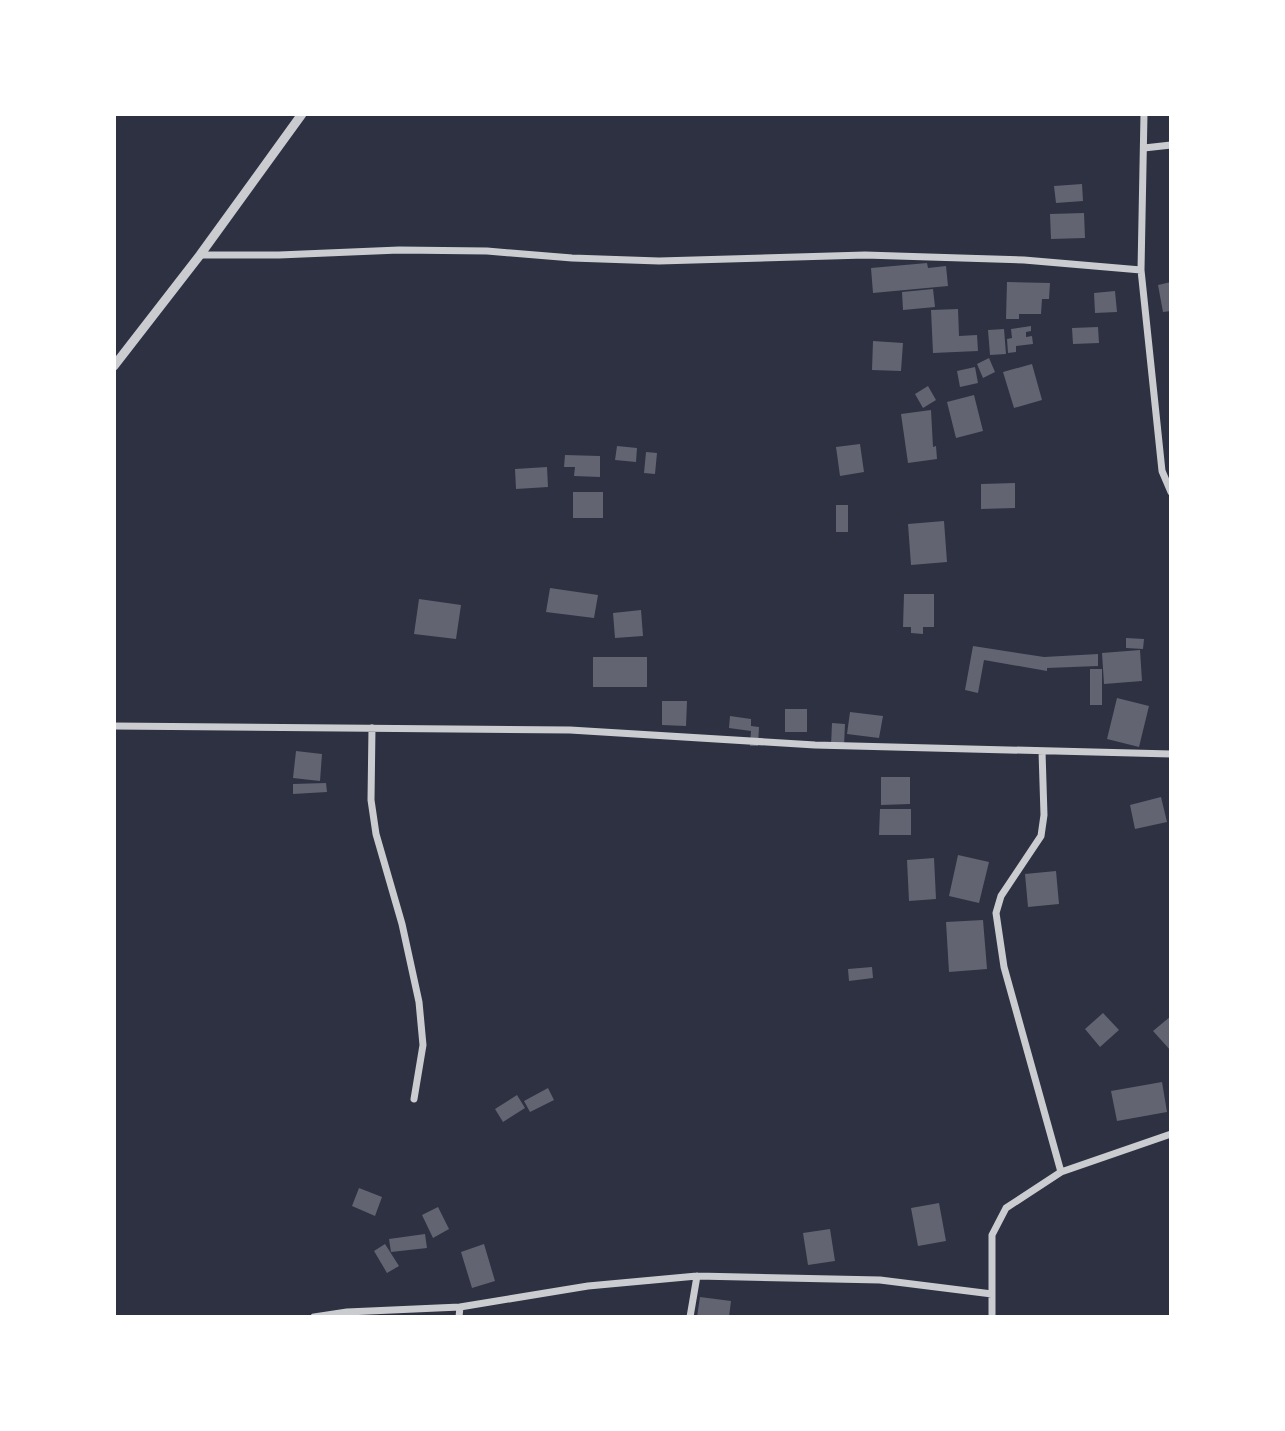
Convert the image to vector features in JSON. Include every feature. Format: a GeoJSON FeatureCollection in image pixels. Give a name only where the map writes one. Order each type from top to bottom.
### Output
{"type":"FeatureCollection","features":[{"type":"Feature","properties":{"kind":"street"},"geometry":{"type":"LineString","coordinates":[[114,366],[200,255],[302,114]]}},
{"type":"Feature","properties":{"kind":"street"},"geometry":{"type":"LineString","coordinates":[[1144,114],[1141,270],[1162,471],[1171,492]]}},
{"type":"Feature","properties":{"kind":"street"},"geometry":{"type":"LineString","coordinates":[[1144,148],[1171,145]]}},
{"type":"Feature","properties":{"kind":"street"},"geometry":{"type":"LineString","coordinates":[[200,255],[458,250],[659,261],[865,255],[1024,260],[1141,270]]}},
{"type":"Feature","properties":{"kind":"street"},"geometry":{"type":"LineString","coordinates":[[114,726],[570,730],[815,745],[1171,754]]}},
{"type":"Feature","properties":{"kind":"street"},"geometry":{"type":"LineString","coordinates":[[372,728],[371,800],[374,822],[402,924],[419,1002],[423,1045],[414,1099]]}},
{"type":"Feature","properties":{"kind":"street"},"geometry":{"type":"LineString","coordinates":[[1042,751],[1044,815],[1041,836],[1001,896],[996,913],[1004,967],[1061,1172]]}},
{"type":"Feature","properties":{"kind":"street"},"geometry":{"type":"LineString","coordinates":[[992,1317],[992,1235],[1006,1208],[1061,1172],[1171,1134]]}},
{"type":"Feature","properties":{"kind":"street"},"geometry":{"type":"LineString","coordinates":[[314,1317],[347,1312],[460,1307],[588,1286],[697,1276],[880,1280],[992,1294]]}},
{"type":"Feature","properties":{"kind":"street"},"geometry":{"type":"LineString","coordinates":[[690,1317],[697,1276]]}},
{"type":"Feature","properties":{"kind":"street"},"geometry":{"type":"LineString","coordinates":[[459,1317],[460,1307]]}},
{"type":"Feature","properties":{"kind":"building"},"geometry":{"type":"Polygon","coordinates":[[[1082,184],[1083,201],[1056,203],[1054,186],[1082,184]]]}},
{"type":"Feature","properties":{"kind":"building"},"geometry":{"type":"Polygon","coordinates":[[[1084,213],[1085,238],[1051,239],[1050,214],[1084,213]]]}},
{"type":"Feature","properties":{"kind":"building"},"geometry":{"type":"Polygon","coordinates":[[[927,263],[928,268],[946,266],[948,286],[873,293],[871,268],[927,263]]]}},
{"type":"Feature","properties":{"kind":"building"},"geometry":{"type":"Polygon","coordinates":[[[1007,282],[1050,283],[1049,299],[1042,299],[1041,314],[1019,314],[1019,319],[1006,319],[1007,282]]]}},
{"type":"Feature","properties":{"kind":"building"},"geometry":{"type":"Polygon","coordinates":[[[1171,282],[1171,311],[1163,312],[1158,285],[1171,282]]]}},
{"type":"Feature","properties":{"kind":"building"},"geometry":{"type":"Polygon","coordinates":[[[933,289],[935,307],[903,310],[902,292],[933,289]]]}},
{"type":"Feature","properties":{"kind":"building"},"geometry":{"type":"Polygon","coordinates":[[[1115,291],[1117,312],[1095,313],[1094,293],[1115,291]]]}},
{"type":"Feature","properties":{"kind":"building"},"geometry":{"type":"Polygon","coordinates":[[[958,309],[959,336],[977,335],[978,351],[933,353],[931,310],[958,309]]]}},
{"type":"Feature","properties":{"kind":"building"},"geometry":{"type":"Polygon","coordinates":[[[1031,326],[1026,337],[1032,336],[1033,344],[1016,346],[1016,352],[1008,353],[1007,339],[1012,338],[1011,329],[1031,326]]]}},
{"type":"Feature","properties":{"kind":"building"},"geometry":{"type":"Polygon","coordinates":[[[1098,327],[1099,343],[1073,344],[1072,328],[1098,327]]]}},
{"type":"Feature","properties":{"kind":"building"},"geometry":{"type":"Polygon","coordinates":[[[1004,329],[1006,354],[990,355],[988,330],[1004,329]]]}},
{"type":"Feature","properties":{"kind":"building"},"geometry":{"type":"Polygon","coordinates":[[[873,341],[903,343],[901,371],[872,370],[873,341]]]}},
{"type":"Feature","properties":{"kind":"building"},"geometry":{"type":"Polygon","coordinates":[[[989,358],[995,372],[983,378],[977,364],[989,358]]]}},
{"type":"Feature","properties":{"kind":"building"},"geometry":{"type":"Polygon","coordinates":[[[1032,364],[1042,400],[1014,408],[1003,372],[1032,364]]]}},
{"type":"Feature","properties":{"kind":"building"},"geometry":{"type":"Polygon","coordinates":[[[975,367],[978,383],[960,387],[957,371],[975,367]]]}},
{"type":"Feature","properties":{"kind":"building"},"geometry":{"type":"Polygon","coordinates":[[[928,386],[936,400],[923,408],[915,394],[928,386]]]}},
{"type":"Feature","properties":{"kind":"building"},"geometry":{"type":"Polygon","coordinates":[[[974,395],[983,431],[956,438],[947,402],[974,395]]]}},
{"type":"Feature","properties":{"kind":"building"},"geometry":{"type":"Polygon","coordinates":[[[931,410],[933,447],[936,446],[937,459],[908,463],[901,414],[931,410]]]}},
{"type":"Feature","properties":{"kind":"building"},"geometry":{"type":"Polygon","coordinates":[[[860,444],[864,472],[840,476],[836,447],[860,444]]]}},
{"type":"Feature","properties":{"kind":"building"},"geometry":{"type":"Polygon","coordinates":[[[617,446],[637,448],[636,462],[615,460],[617,446]]]}},
{"type":"Feature","properties":{"kind":"building"},"geometry":{"type":"Polygon","coordinates":[[[646,452],[657,453],[655,474],[644,473],[646,452]]]}},
{"type":"Feature","properties":{"kind":"building"},"geometry":{"type":"Polygon","coordinates":[[[565,455],[600,456],[600,477],[574,476],[575,467],[564,467],[565,455]]]}},
{"type":"Feature","properties":{"kind":"building"},"geometry":{"type":"Polygon","coordinates":[[[547,467],[548,487],[516,489],[515,469],[547,467]]]}},
{"type":"Feature","properties":{"kind":"building"},"geometry":{"type":"Polygon","coordinates":[[[1015,483],[1015,508],[981,509],[981,484],[1015,483]]]}},
{"type":"Feature","properties":{"kind":"building"},"geometry":{"type":"Polygon","coordinates":[[[573,492],[603,492],[603,518],[573,518],[573,492]]]}},
{"type":"Feature","properties":{"kind":"building"},"geometry":{"type":"Polygon","coordinates":[[[836,505],[848,505],[848,532],[836,532],[836,505]]]}},
{"type":"Feature","properties":{"kind":"building"},"geometry":{"type":"Polygon","coordinates":[[[944,521],[947,562],[911,565],[908,524],[944,521]]]}},
{"type":"Feature","properties":{"kind":"building"},"geometry":{"type":"Polygon","coordinates":[[[550,588],[598,595],[594,618],[546,612],[550,588]]]}},
{"type":"Feature","properties":{"kind":"building"},"geometry":{"type":"Polygon","coordinates":[[[904,594],[934,594],[934,627],[923,627],[923,634],[911,633],[911,627],[903,627],[904,594]]]}},
{"type":"Feature","properties":{"kind":"building"},"geometry":{"type":"Polygon","coordinates":[[[419,599],[461,605],[456,639],[414,634],[419,599]]]}},
{"type":"Feature","properties":{"kind":"building"},"geometry":{"type":"Polygon","coordinates":[[[641,610],[643,636],[615,638],[613,613],[641,610]]]}},
{"type":"Feature","properties":{"kind":"building"},"geometry":{"type":"Polygon","coordinates":[[[1126,638],[1144,639],[1143,649],[1126,648],[1126,638]]]}},
{"type":"Feature","properties":{"kind":"building"},"geometry":{"type":"Polygon","coordinates":[[[973,646],[1044,657],[1098,654],[1098,666],[1047,668],[1047,671],[984,660],[978,693],[965,690],[973,646]]]}},
{"type":"Feature","properties":{"kind":"building"},"geometry":{"type":"Polygon","coordinates":[[[1140,650],[1142,681],[1104,684],[1102,653],[1140,650]]]}},
{"type":"Feature","properties":{"kind":"building"},"geometry":{"type":"Polygon","coordinates":[[[593,657],[647,657],[647,687],[593,687],[593,657]]]}},
{"type":"Feature","properties":{"kind":"building"},"geometry":{"type":"Polygon","coordinates":[[[1090,669],[1102,669],[1102,705],[1090,705],[1090,669]]]}},
{"type":"Feature","properties":{"kind":"building"},"geometry":{"type":"Polygon","coordinates":[[[1117,698],[1149,706],[1139,747],[1107,739],[1117,698]]]}},
{"type":"Feature","properties":{"kind":"building"},"geometry":{"type":"Polygon","coordinates":[[[662,701],[687,701],[686,726],[662,725],[662,701]]]}},
{"type":"Feature","properties":{"kind":"building"},"geometry":{"type":"Polygon","coordinates":[[[785,709],[807,709],[807,732],[785,732],[785,709]]]}},
{"type":"Feature","properties":{"kind":"building"},"geometry":{"type":"Polygon","coordinates":[[[850,712],[883,716],[879,738],[847,734],[850,712]]]}},
{"type":"Feature","properties":{"kind":"building"},"geometry":{"type":"Polygon","coordinates":[[[730,716],[751,719],[751,726],[759,727],[758,746],[750,746],[751,731],[729,728],[730,716]]]}},
{"type":"Feature","properties":{"kind":"building"},"geometry":{"type":"Polygon","coordinates":[[[832,723],[845,724],[844,746],[831,746],[832,723]]]}},
{"type":"Feature","properties":{"kind":"building"},"geometry":{"type":"Polygon","coordinates":[[[296,751],[322,754],[320,781],[293,778],[296,751]]]}},
{"type":"Feature","properties":{"kind":"building"},"geometry":{"type":"Polygon","coordinates":[[[881,777],[910,777],[910,804],[881,805],[881,777]]]}},
{"type":"Feature","properties":{"kind":"building"},"geometry":{"type":"Polygon","coordinates":[[[326,783],[327,792],[293,794],[293,784],[326,783]]]}},
{"type":"Feature","properties":{"kind":"building"},"geometry":{"type":"Polygon","coordinates":[[[1161,797],[1167,822],[1135,829],[1130,805],[1161,797]]]}},
{"type":"Feature","properties":{"kind":"building"},"geometry":{"type":"Polygon","coordinates":[[[880,809],[911,809],[911,835],[879,835],[880,809]]]}},
{"type":"Feature","properties":{"kind":"building"},"geometry":{"type":"Polygon","coordinates":[[[958,855],[989,862],[979,903],[949,896],[958,855]]]}},
{"type":"Feature","properties":{"kind":"building"},"geometry":{"type":"Polygon","coordinates":[[[934,858],[936,899],[909,901],[907,860],[934,858]]]}},
{"type":"Feature","properties":{"kind":"building"},"geometry":{"type":"Polygon","coordinates":[[[1056,871],[1059,904],[1028,907],[1025,874],[1056,871]]]}},
{"type":"Feature","properties":{"kind":"building"},"geometry":{"type":"Polygon","coordinates":[[[983,920],[987,969],[949,972],[946,922],[983,920]]]}},
{"type":"Feature","properties":{"kind":"building"},"geometry":{"type":"Polygon","coordinates":[[[872,967],[873,978],[849,981],[848,969],[872,967]]]}},
{"type":"Feature","properties":{"kind":"building"},"geometry":{"type":"Polygon","coordinates":[[[1103,1013],[1119,1030],[1100,1047],[1085,1029],[1103,1013]]]}},
{"type":"Feature","properties":{"kind":"building"},"geometry":{"type":"Polygon","coordinates":[[[1171,1016],[1171,1051],[1153,1031],[1171,1016]]]}},
{"type":"Feature","properties":{"kind":"building"},"geometry":{"type":"Polygon","coordinates":[[[1162,1082],[1167,1112],[1117,1121],[1111,1091],[1162,1082]]]}},
{"type":"Feature","properties":{"kind":"building"},"geometry":{"type":"Polygon","coordinates":[[[548,1088],[554,1100],[530,1112],[524,1101],[548,1088]]]}},
{"type":"Feature","properties":{"kind":"building"},"geometry":{"type":"Polygon","coordinates":[[[517,1095],[525,1108],[503,1122],[495,1109],[517,1095]]]}},
{"type":"Feature","properties":{"kind":"building"},"geometry":{"type":"Polygon","coordinates":[[[359,1188],[382,1197],[375,1216],[352,1206],[359,1188]]]}},
{"type":"Feature","properties":{"kind":"building"},"geometry":{"type":"Polygon","coordinates":[[[939,1203],[946,1241],[918,1246],[911,1208],[939,1203]]]}},
{"type":"Feature","properties":{"kind":"building"},"geometry":{"type":"Polygon","coordinates":[[[438,1207],[449,1229],[433,1238],[422,1215],[438,1207]]]}},
{"type":"Feature","properties":{"kind":"building"},"geometry":{"type":"Polygon","coordinates":[[[830,1229],[835,1261],[808,1265],[803,1233],[830,1229]]]}},
{"type":"Feature","properties":{"kind":"building"},"geometry":{"type":"Polygon","coordinates":[[[425,1234],[427,1248],[391,1252],[389,1239],[425,1234]]]}},
{"type":"Feature","properties":{"kind":"building"},"geometry":{"type":"Polygon","coordinates":[[[385,1244],[399,1266],[387,1273],[374,1251],[385,1244]]]}},
{"type":"Feature","properties":{"kind":"building"},"geometry":{"type":"Polygon","coordinates":[[[484,1244],[495,1281],[472,1288],[461,1252],[484,1244]]]}},
{"type":"Feature","properties":{"kind":"building"},"geometry":{"type":"Polygon","coordinates":[[[700,1297],[731,1301],[729,1317],[697,1317],[700,1297]]]}}]}
